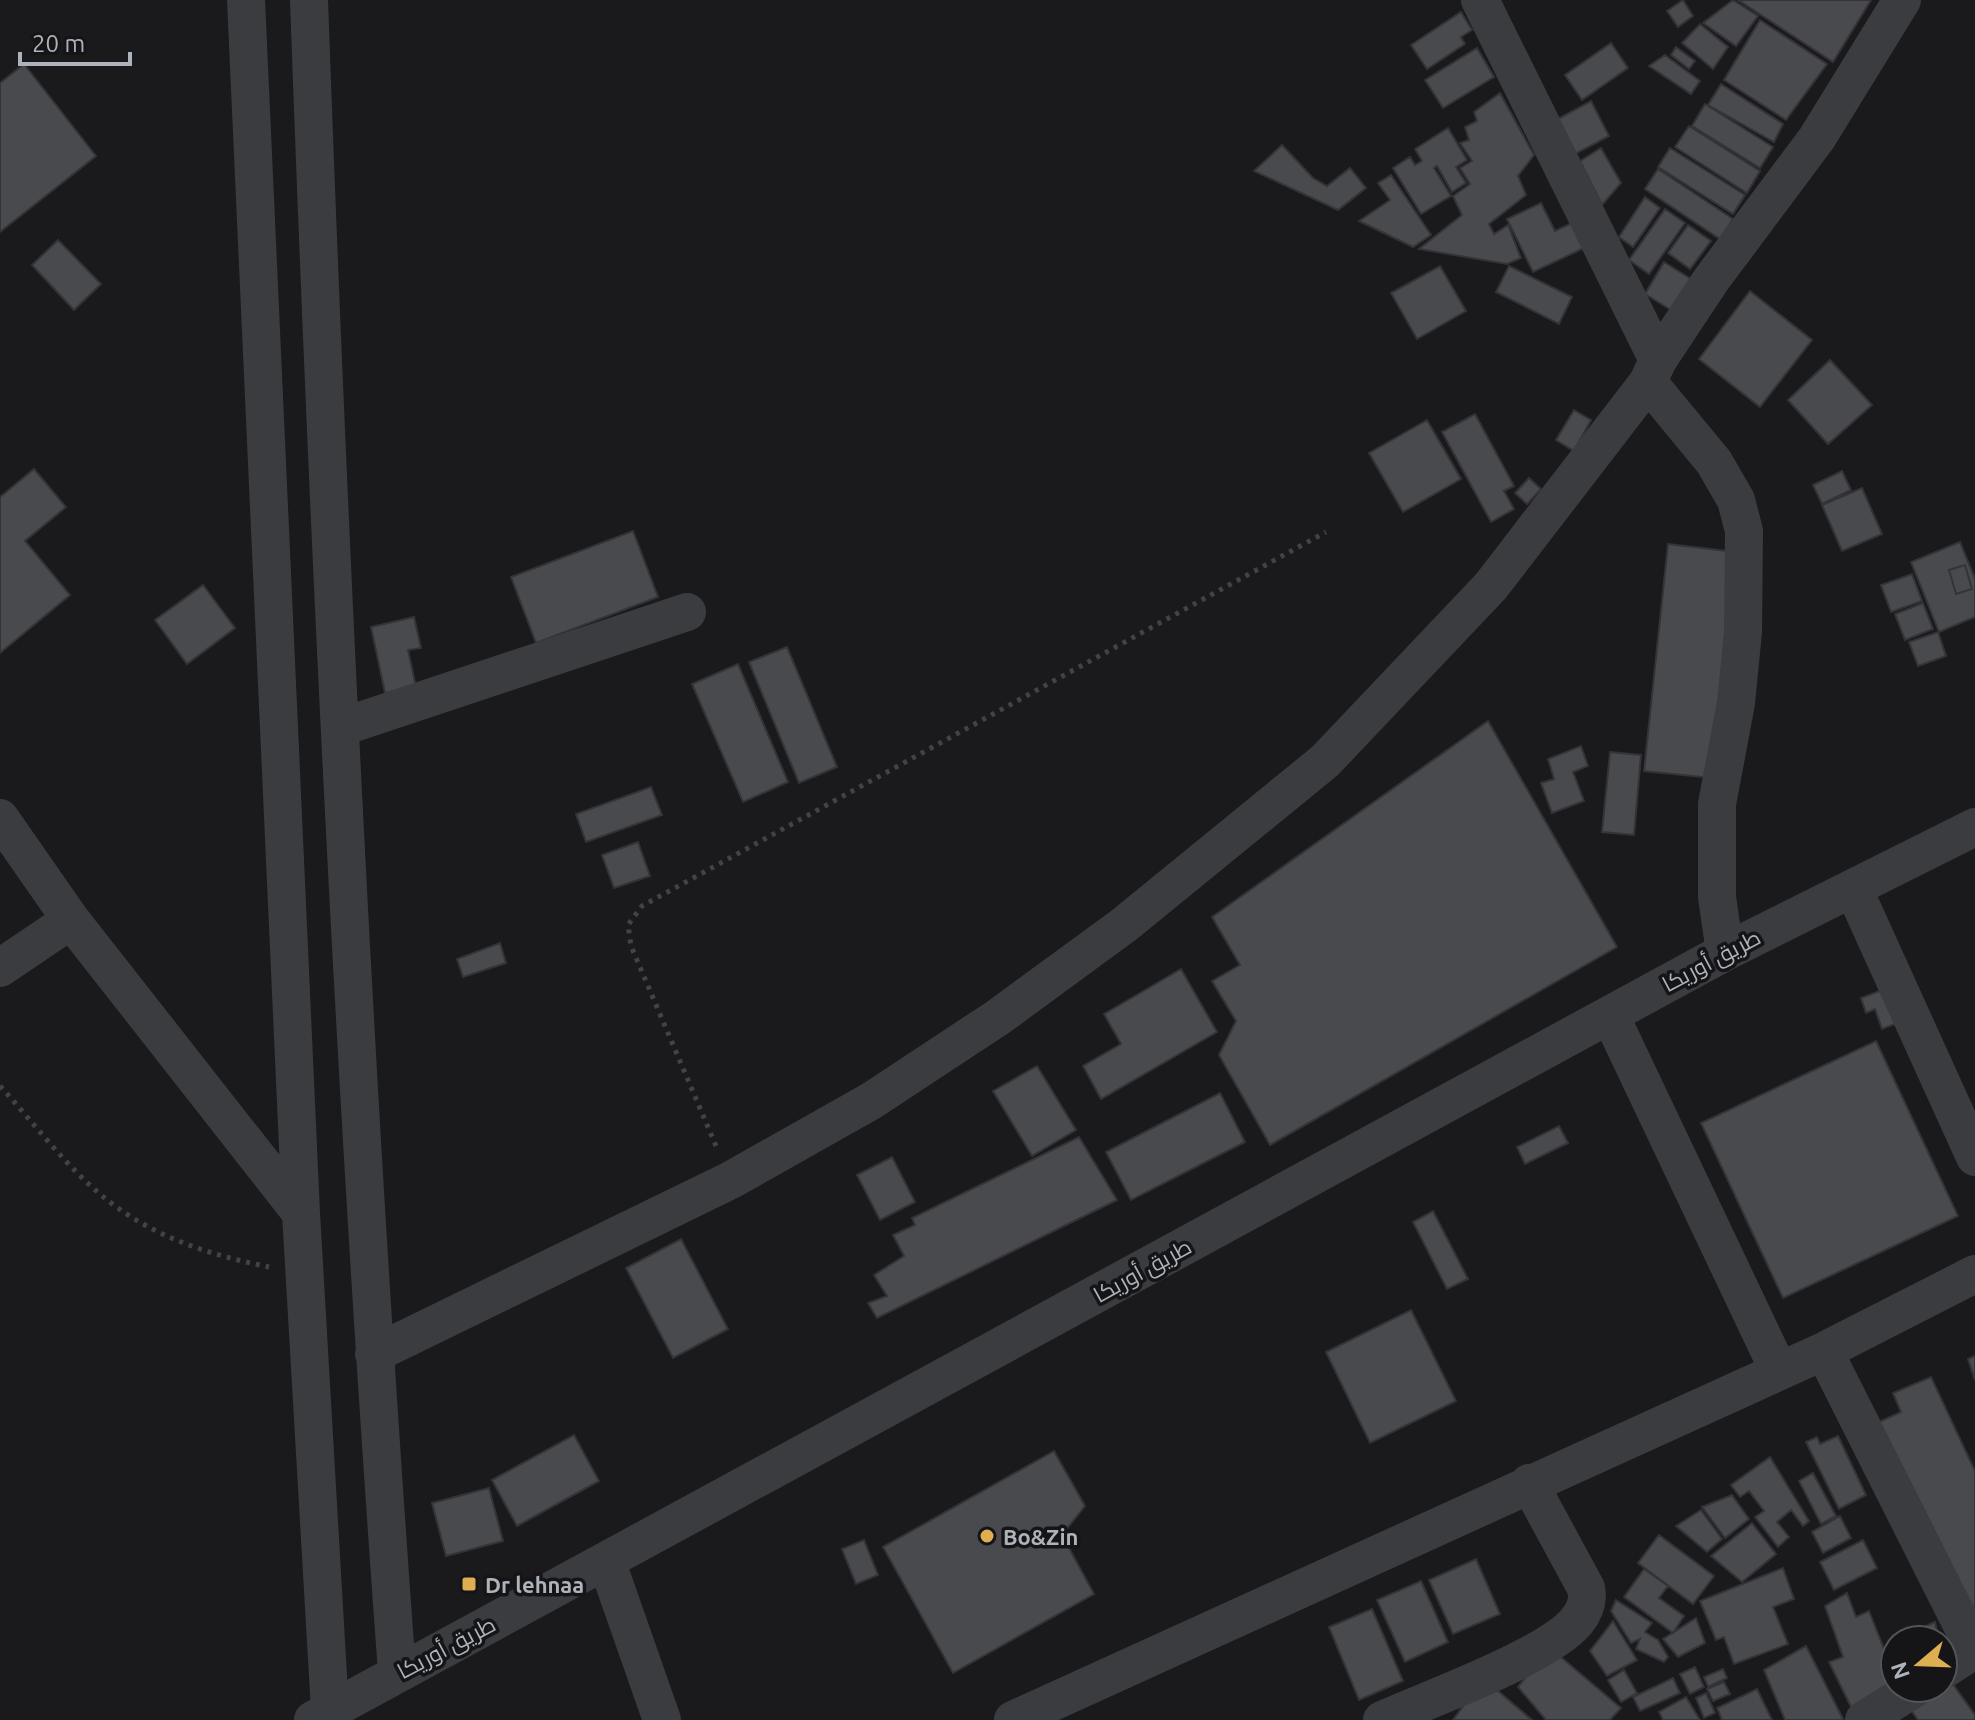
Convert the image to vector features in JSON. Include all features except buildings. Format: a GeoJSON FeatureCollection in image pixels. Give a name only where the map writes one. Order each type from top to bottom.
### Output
{"type":"FeatureCollection","features":[{"type":"Feature","properties":{"kind":"street"},"geometry":{"type":"LineString","coordinates":[[246,0],[306,1274],[321,1715]]}},
{"type":"Feature","properties":{"kind":"street"},"geometry":{"type":"LineString","coordinates":[[309,0],[321,345],[374,1354],[397,1672]]}},
{"type":"Feature","properties":{"kind":"street"},"geometry":{"type":"LineString","coordinates":[[1480,0],[1653,371],[1736,500],[1744,531],[1743,632],[1736,703],[1717,804],[1717,897],[1725,952]]}},
{"type":"Feature","properties":{"kind":"street"},"geometry":{"type":"LineString","coordinates":[[374,1354],[731,1180],[871,1101],[997,1018],[1124,925],[1325,761],[1491,586],[1653,371],[1711,280],[1817,138],[1902,0]]}},
{"type":"Feature","properties":{"kind":"street"},"geometry":{"type":"LineString","coordinates":[[342,727],[687,612]]}},
{"type":"Feature","properties":{"kind":"street"},"geometry":{"type":"LineString","coordinates":[[0,818],[71,920],[301,1213]]}},
{"type":"Feature","properties":{"kind":"street","name":"طريق أوريكا"},"geometry":{"type":"LineString","coordinates":[[321,1715],[607,1563],[1725,952],[1975,827]]}},
{"type":"Feature","properties":{"kind":"street"},"geometry":{"type":"LineString","coordinates":[[1853,888],[1975,1157]]}},
{"type":"Feature","properties":{"kind":"street"},"geometry":{"type":"LineString","coordinates":[[0,968],[71,920]]}},
{"type":"Feature","properties":{"kind":"street"},"geometry":{"type":"LineString","coordinates":[[1610,1015],[1778,1369]]}},
{"type":"Feature","properties":{"kind":"street"},"geometry":{"type":"LineString","coordinates":[[1013,1720],[1778,1369],[1824,1351],[1975,1274]]}},
{"type":"Feature","properties":{"kind":"street"},"geometry":{"type":"LineString","coordinates":[[1824,1351],[1975,1651]]}},
{"type":"Feature","properties":{"kind":"street"},"geometry":{"type":"LineString","coordinates":[[1382,1720],[1535,1651],[1568,1629],[1586,1606],[1588,1597],[1578,1570],[1529,1483]]}},
{"type":"Feature","properties":{"kind":"street"},"geometry":{"type":"LineString","coordinates":[[607,1563],[662,1720]]}},
{"type":"Feature","properties":{"kind":"street"},"geometry":{"type":"LineString","coordinates":[[1864,1720],[1890,1704]]}},
{"type":"Feature","properties":{"kind":"path"},"geometry":{"type":"LineString","coordinates":[[731,1180],[631,946],[628,925],[642,906],[1326,532]]}},
{"type":"Feature","properties":{"kind":"path"},"geometry":{"type":"LineString","coordinates":[[0,1086],[104,1197],[129,1215],[157,1231],[219,1257],[306,1274]]}},
{"type":"Feature","properties":{"kind":"place","name":"Bo&Zin"},"geometry":{"type":"Point","coordinates":[987,1536]}},
{"type":"Feature","properties":{"kind":"place","name":"Dr lehnaa"},"geometry":{"type":"Point","coordinates":[469,1584]}}]}
